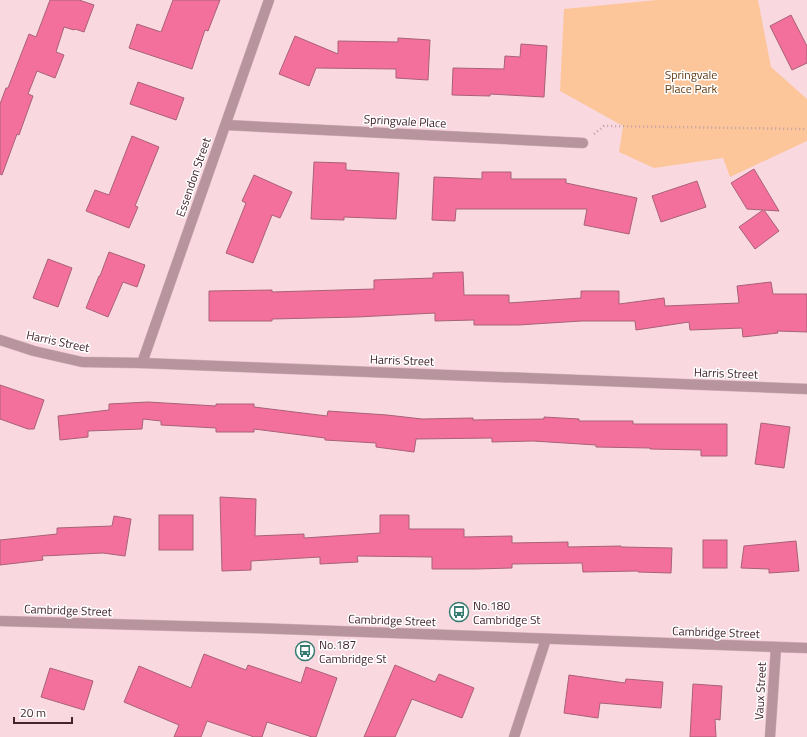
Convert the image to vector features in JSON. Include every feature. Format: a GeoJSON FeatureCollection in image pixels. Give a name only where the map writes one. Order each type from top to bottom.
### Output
{"type":"FeatureCollection","features":[{"type":"Feature","properties":{"kind":"street","name":"Essendon Street"},"geometry":{"type":"LineString","coordinates":[[142,363],[269,0]]}},
{"type":"Feature","properties":{"kind":"street","name":"Springvale Place"},"geometry":{"type":"LineString","coordinates":[[226,125],[583,143]]}},
{"type":"Feature","properties":{"kind":"street","name":"Harris Street"},"geometry":{"type":"LineString","coordinates":[[0,340],[34,351],[82,362],[142,363],[807,389]]}},
{"type":"Feature","properties":{"kind":"street","name":"Cambridge Street"},"geometry":{"type":"LineString","coordinates":[[0,621],[252,628],[807,648]]}},
{"type":"Feature","properties":{"kind":"street"},"geometry":{"type":"LineString","coordinates":[[514,737],[546,639]]}},
{"type":"Feature","properties":{"kind":"street","name":"Vaux Street"},"geometry":{"type":"LineString","coordinates":[[770,737],[776,647]]}},
{"type":"Feature","properties":{"kind":"path"},"geometry":{"type":"LineString","coordinates":[[583,143],[604,126],[807,129]]}},
{"type":"Feature","properties":{"kind":"green space","name":"Springvale Place Park"},"geometry":{"type":"Polygon","coordinates":[[[657,0],[758,0],[771,67],[807,99],[807,141],[730,177],[723,158],[654,168],[619,152],[623,126],[560,91],[564,9],[657,0]]]}},
{"type":"Feature","properties":{"kind":"building"},"geometry":{"type":"Polygon","coordinates":[[[50,0],[79,0],[94,5],[84,32],[64,27],[56,52],[64,55],[55,78],[37,71],[28,94],[33,96],[19,135],[17,134],[2,175],[0,174],[0,104],[6,88],[8,88],[29,34],[36,37],[50,0]]]}},
{"type":"Feature","properties":{"kind":"building"},"geometry":{"type":"Polygon","coordinates":[[[173,0],[220,0],[208,31],[205,30],[192,69],[129,48],[137,24],[161,32],[173,0]]]}},
{"type":"Feature","properties":{"kind":"building"},"geometry":{"type":"Polygon","coordinates":[[[791,15],[807,46],[807,63],[792,70],[770,26],[791,15]]]}},
{"type":"Feature","properties":{"kind":"building"},"geometry":{"type":"Polygon","coordinates":[[[295,36],[338,54],[338,41],[398,42],[398,38],[430,40],[428,80],[396,78],[396,69],[316,68],[309,86],[279,74],[295,36]]]}},
{"type":"Feature","properties":{"kind":"building"},"geometry":{"type":"Polygon","coordinates":[[[521,44],[547,46],[544,97],[490,94],[490,96],[452,95],[453,68],[504,69],[505,56],[520,57],[521,44]]]}},
{"type":"Feature","properties":{"kind":"building"},"geometry":{"type":"Polygon","coordinates":[[[138,82],[184,98],[176,120],[130,104],[138,82]]]}},
{"type":"Feature","properties":{"kind":"building"},"geometry":{"type":"Polygon","coordinates":[[[132,136],[159,147],[135,206],[138,207],[129,228],[86,211],[95,190],[109,195],[132,136]]]}},
{"type":"Feature","properties":{"kind":"building"},"geometry":{"type":"Polygon","coordinates":[[[314,162],[346,163],[346,170],[399,173],[396,219],[344,217],[344,220],[311,219],[314,162]]]}},
{"type":"Feature","properties":{"kind":"building"},"geometry":{"type":"Polygon","coordinates":[[[754,169],[779,211],[764,210],[779,231],[755,249],[739,227],[763,210],[747,209],[731,183],[754,169]]]}},
{"type":"Feature","properties":{"kind":"building"},"geometry":{"type":"Polygon","coordinates":[[[482,172],[511,172],[511,179],[566,179],[566,183],[637,198],[629,234],[584,225],[587,209],[456,209],[455,221],[432,220],[434,177],[482,179],[482,172]]]}},
{"type":"Feature","properties":{"kind":"building"},"geometry":{"type":"Polygon","coordinates":[[[254,175],[292,192],[280,218],[272,215],[253,263],[226,253],[246,203],[242,201],[254,175]]]}},
{"type":"Feature","properties":{"kind":"building"},"geometry":{"type":"Polygon","coordinates":[[[697,181],[706,207],[661,222],[652,196],[697,181]]]}},
{"type":"Feature","properties":{"kind":"building"},"geometry":{"type":"Polygon","coordinates":[[[109,252],[145,265],[137,287],[123,282],[108,317],[86,308],[109,252]]]}},
{"type":"Feature","properties":{"kind":"building"},"geometry":{"type":"Polygon","coordinates":[[[48,259],[72,268],[58,307],[33,298],[48,259]]]}},
{"type":"Feature","properties":{"kind":"building"},"geometry":{"type":"Polygon","coordinates":[[[463,272],[464,295],[509,295],[509,303],[581,298],[581,291],[619,291],[619,304],[664,298],[665,306],[739,303],[737,286],[771,282],[773,294],[807,294],[807,332],[777,331],[778,333],[743,337],[742,328],[690,330],[689,322],[636,330],[635,321],[581,321],[518,325],[474,325],[474,320],[435,321],[435,313],[272,319],[272,321],[209,321],[209,291],[272,290],[272,292],[374,289],[374,280],[433,278],[433,273],[463,272]]]}},
{"type":"Feature","properties":{"kind":"building"},"geometry":{"type":"Polygon","coordinates":[[[0,385],[44,400],[34,429],[28,429],[0,419],[0,385]]]}},
{"type":"Feature","properties":{"kind":"building"},"geometry":{"type":"Polygon","coordinates":[[[148,402],[216,406],[216,404],[254,404],[254,407],[327,416],[328,411],[422,419],[544,419],[544,417],[579,419],[579,421],[633,421],[633,424],[727,424],[727,456],[701,456],[701,450],[596,447],[596,445],[533,441],[492,442],[492,438],[416,439],[414,452],[376,447],[376,443],[325,440],[325,438],[254,429],[254,432],[216,432],[216,428],[161,425],[161,421],[143,419],[142,429],[88,431],[88,437],[60,440],[58,416],[109,410],[109,404],[148,402]]]}},
{"type":"Feature","properties":{"kind":"building"},"geometry":{"type":"Polygon","coordinates":[[[761,423],[790,427],[784,468],[755,464],[761,423]]]}},
{"type":"Feature","properties":{"kind":"building"},"geometry":{"type":"Polygon","coordinates":[[[220,497],[256,499],[255,536],[304,534],[304,538],[380,533],[380,515],[409,515],[409,529],[464,529],[464,537],[512,536],[512,543],[568,542],[568,547],[621,546],[672,548],[671,573],[638,571],[583,572],[582,563],[512,564],[512,568],[432,569],[432,557],[357,556],[358,562],[320,564],[320,557],[251,561],[251,570],[222,571],[220,497]]]}},
{"type":"Feature","properties":{"kind":"building"},"geometry":{"type":"Polygon","coordinates":[[[159,515],[193,515],[193,550],[159,550],[159,515]]]}},
{"type":"Feature","properties":{"kind":"building"},"geometry":{"type":"Polygon","coordinates":[[[114,516],[131,519],[125,556],[103,553],[42,556],[43,560],[0,565],[0,540],[57,534],[57,528],[112,526],[114,516]]]}},
{"type":"Feature","properties":{"kind":"building"},"geometry":{"type":"Polygon","coordinates":[[[703,540],[727,540],[727,568],[703,568],[703,540]]]}},
{"type":"Feature","properties":{"kind":"building"},"geometry":{"type":"Polygon","coordinates":[[[796,541],[799,571],[769,573],[769,569],[741,568],[744,546],[796,541]]]}},
{"type":"Feature","properties":{"kind":"building"},"geometry":{"type":"Polygon","coordinates":[[[204,654],[246,670],[248,665],[301,683],[306,667],[337,678],[316,737],[267,722],[262,737],[254,737],[207,721],[201,737],[174,737],[179,725],[124,702],[139,666],[191,688],[204,654]]]}},
{"type":"Feature","properties":{"kind":"building"},"geometry":{"type":"Polygon","coordinates":[[[395,665],[435,682],[439,674],[474,688],[462,718],[412,699],[395,737],[364,737],[395,665]]]}},
{"type":"Feature","properties":{"kind":"building"},"geometry":{"type":"Polygon","coordinates":[[[50,668],[93,681],[84,710],[41,697],[50,668]]]}},
{"type":"Feature","properties":{"kind":"building"},"geometry":{"type":"Polygon","coordinates":[[[569,675],[625,683],[626,679],[663,682],[661,708],[600,703],[598,718],[564,713],[569,675]]]}},
{"type":"Feature","properties":{"kind":"building"},"geometry":{"type":"Polygon","coordinates":[[[693,684],[722,686],[720,720],[715,719],[716,737],[690,737],[693,684]]]}},
{"type":"Feature","properties":{"kind":"place","name":"No.180 Cambridge St"},"geometry":{"type":"Point","coordinates":[459,612]}},
{"type":"Feature","properties":{"kind":"place","name":"No.187 Cambridge St"},"geometry":{"type":"Point","coordinates":[305,651]}}]}
